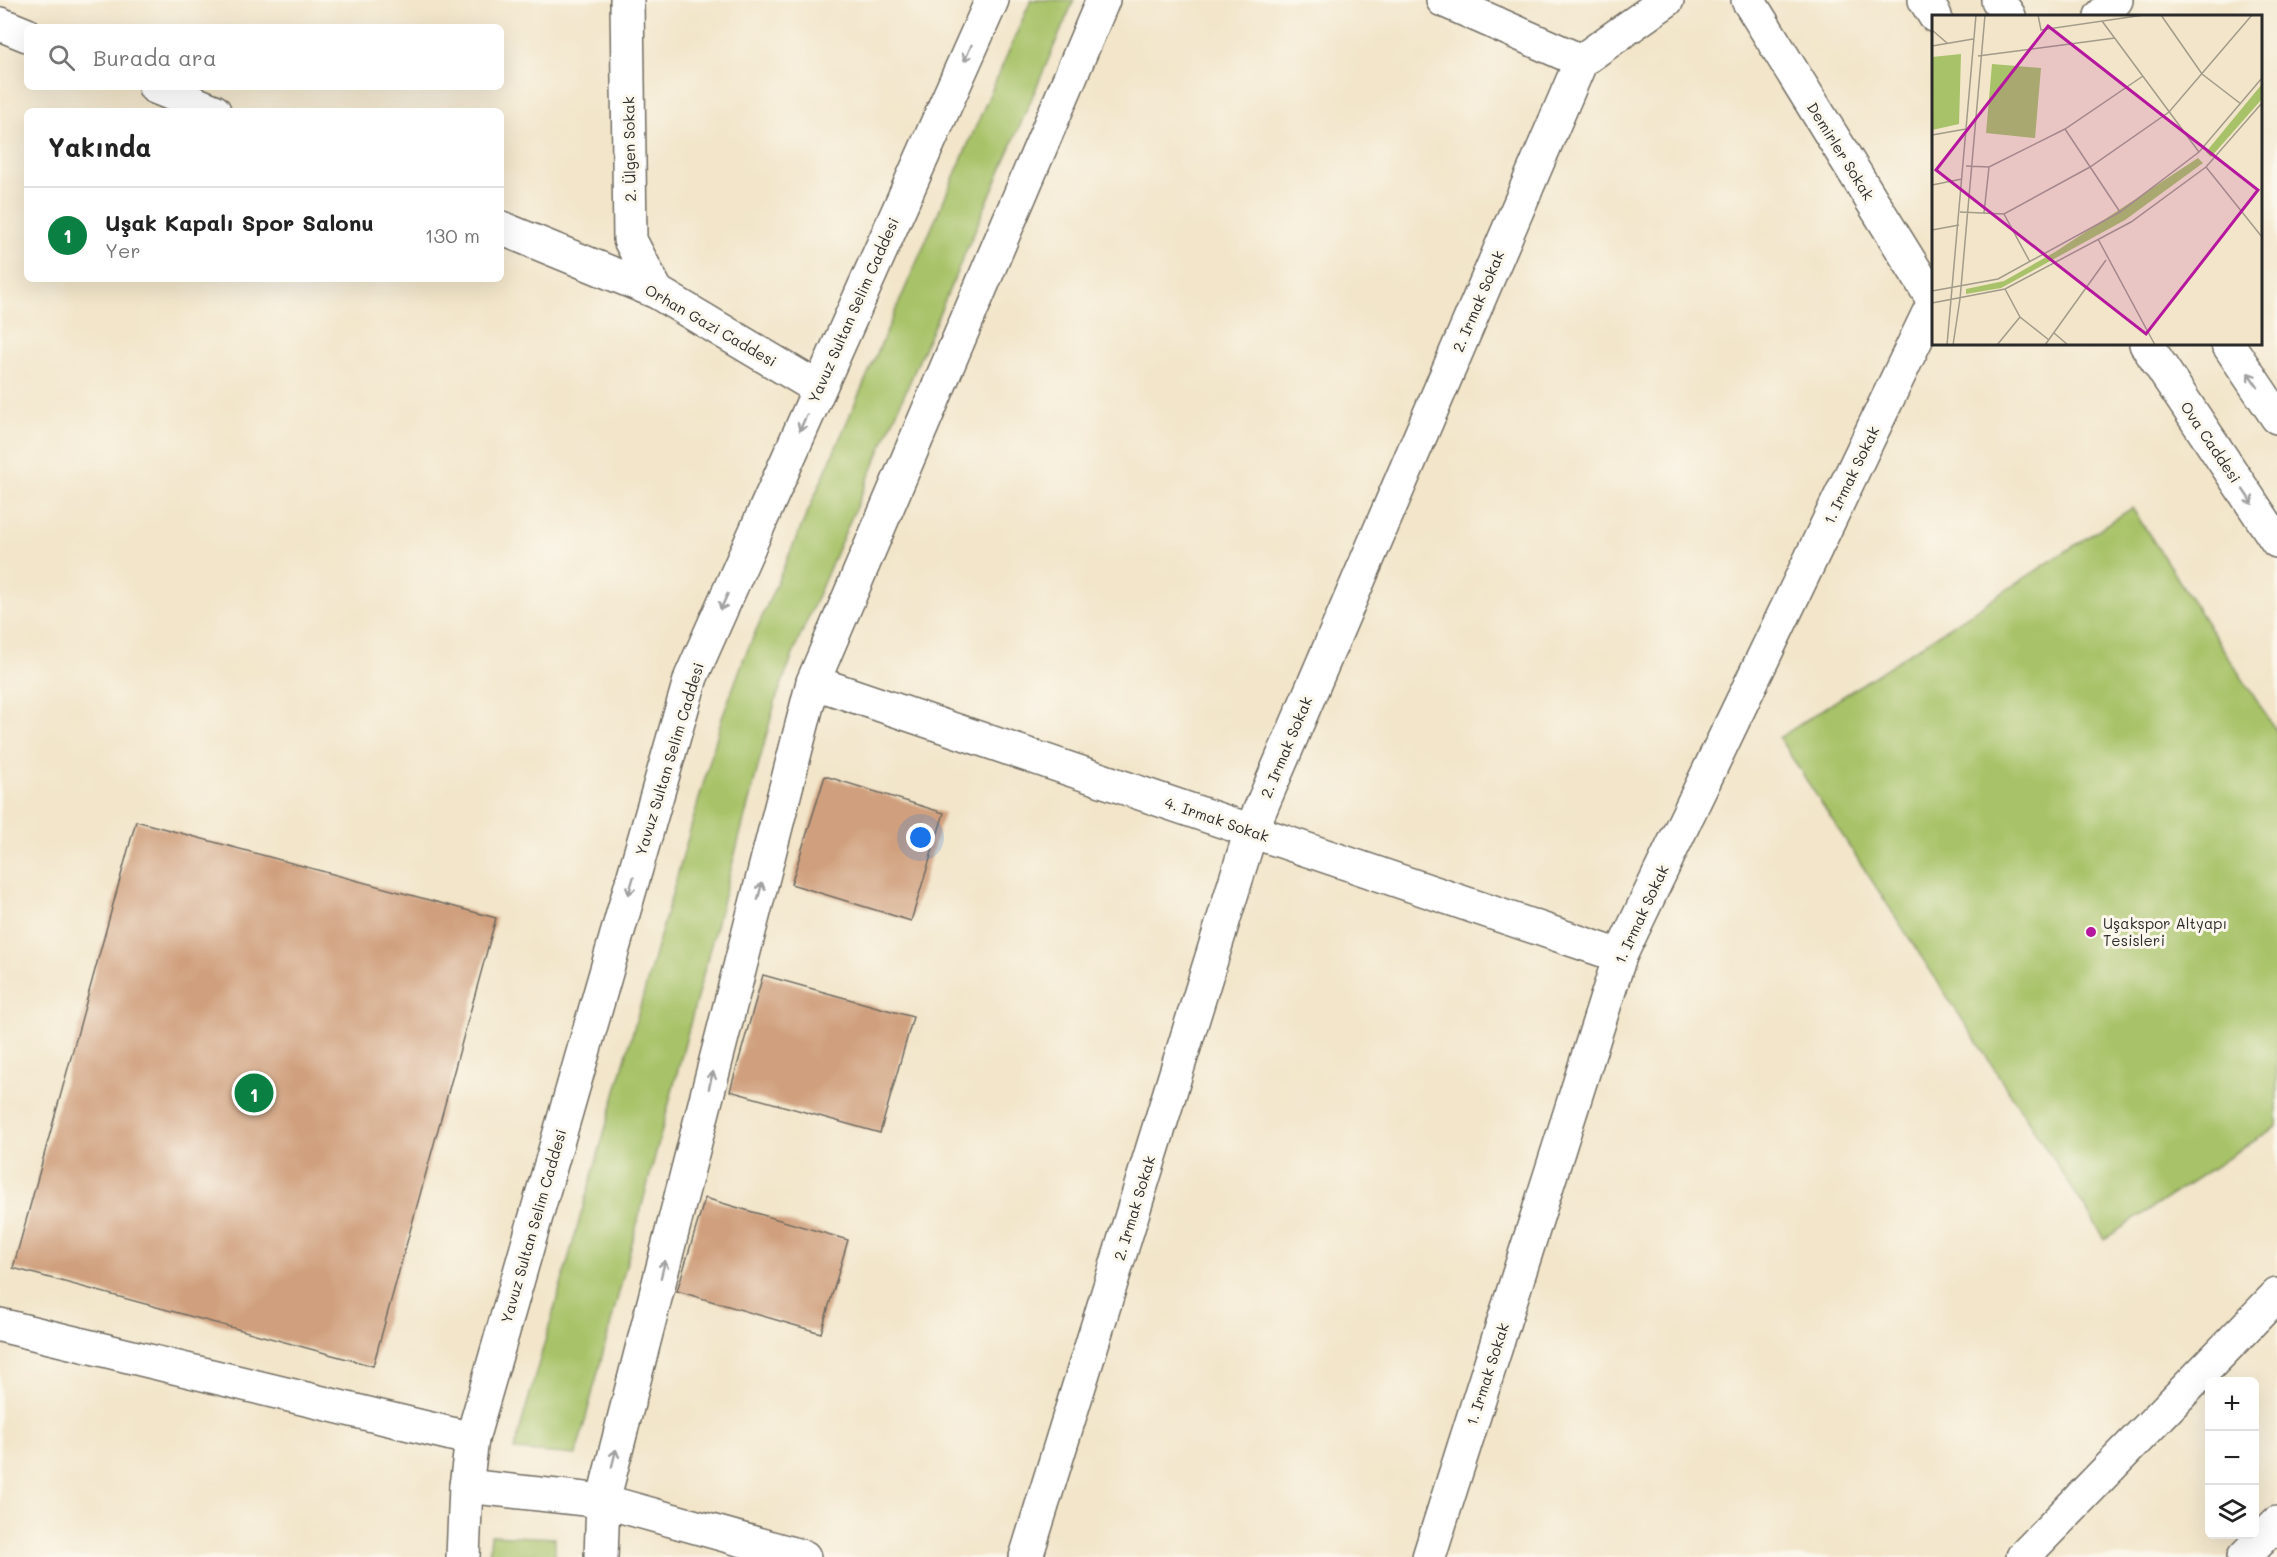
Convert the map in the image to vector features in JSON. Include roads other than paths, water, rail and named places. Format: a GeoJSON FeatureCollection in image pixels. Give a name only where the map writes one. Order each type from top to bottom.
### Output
{"type":"FeatureCollection","features":[{"type":"Feature","properties":{"kind":"street","name":"2. Ülgen Sokak"},"geometry":{"type":"LineString","coordinates":[[627,0],[630,240],[657,292]]}},
{"type":"Feature","properties":{"kind":"street","name":"Yavuz Sultan Selim Caddesi"},"geometry":{"type":"LineString","coordinates":[[463,1557],[466,1486],[472,1439],[691,677],[992,0]]}},
{"type":"Feature","properties":{"kind":"street"},"geometry":{"type":"LineString","coordinates":[[601,1557],[603,1501],[813,682],[1103,0]]}},
{"type":"Feature","properties":{"kind":"street"},"geometry":{"type":"LineString","coordinates":[[1443,0],[1581,62],[1667,0]]}},
{"type":"Feature","properties":{"kind":"street","name":"Demirler Sokak"},"geometry":{"type":"LineString","coordinates":[[1748,0],[1932,299]]}},
{"type":"Feature","properties":{"kind":"street"},"geometry":{"type":"LineString","coordinates":[[1924,0],[1934,15]]}},
{"type":"Feature","properties":{"kind":"street"},"geometry":{"type":"LineString","coordinates":[[1998,0],[2008,15]]}},
{"type":"Feature","properties":{"kind":"street"},"geometry":{"type":"LineString","coordinates":[[2102,15],[2116,0]]}},
{"type":"Feature","properties":{"kind":"street"},"geometry":{"type":"LineString","coordinates":[[0,24],[24,34]]}},
{"type":"Feature","properties":{"kind":"street","name":"2. Irmak Sokak"},"geometry":{"type":"LineString","coordinates":[[1026,1557],[1251,831],[1581,62]]}},
{"type":"Feature","properties":{"kind":"street"},"geometry":{"type":"LineString","coordinates":[[162,90],[207,108]]}},
{"type":"Feature","properties":{"kind":"street","name":"Orhan Gazi Caddesi"},"geometry":{"type":"LineString","coordinates":[[504,229],[657,292],[818,388]]}},
{"type":"Feature","properties":{"kind":"street","name":"1. Irmak Sokak"},"geometry":{"type":"LineString","coordinates":[[1429,1557],[1620,956],[1932,306]]}},
{"type":"Feature","properties":{"kind":"street","name":"Ova Caddesi"},"geometry":{"type":"LineString","coordinates":[[2147,345],[2277,541]]}},
{"type":"Feature","properties":{"kind":"street"},"geometry":{"type":"LineString","coordinates":[[2229,345],[2277,417]]}},
{"type":"Feature","properties":{"kind":"street","name":"4. Irmak Sokak"},"geometry":{"type":"LineString","coordinates":[[813,682],[1620,956]]}},
{"type":"Feature","properties":{"kind":"street"},"geometry":{"type":"LineString","coordinates":[[2023,1557],[2277,1295]]}},
{"type":"Feature","properties":{"kind":"street"},"geometry":{"type":"LineString","coordinates":[[0,1325],[472,1439]]}},
{"type":"Feature","properties":{"kind":"street"},"geometry":{"type":"LineString","coordinates":[[466,1486],[603,1501],[804,1557]]}},
{"type":"Feature","properties":{"kind":"street"},"geometry":{"type":"LineString","coordinates":[[2244,1557],[2277,1523]]}},
{"type":"Feature","properties":{"kind":"place","name":"Uşakspor Altyapı Tesisleri"},"geometry":{"type":"Point","coordinates":[2091,932]}},
{"type":"Feature","properties":{"kind":"place","name":"Uşak Kapalı Spor Salonu"},"geometry":{"type":"Point","coordinates":[254,1093]}}]}
